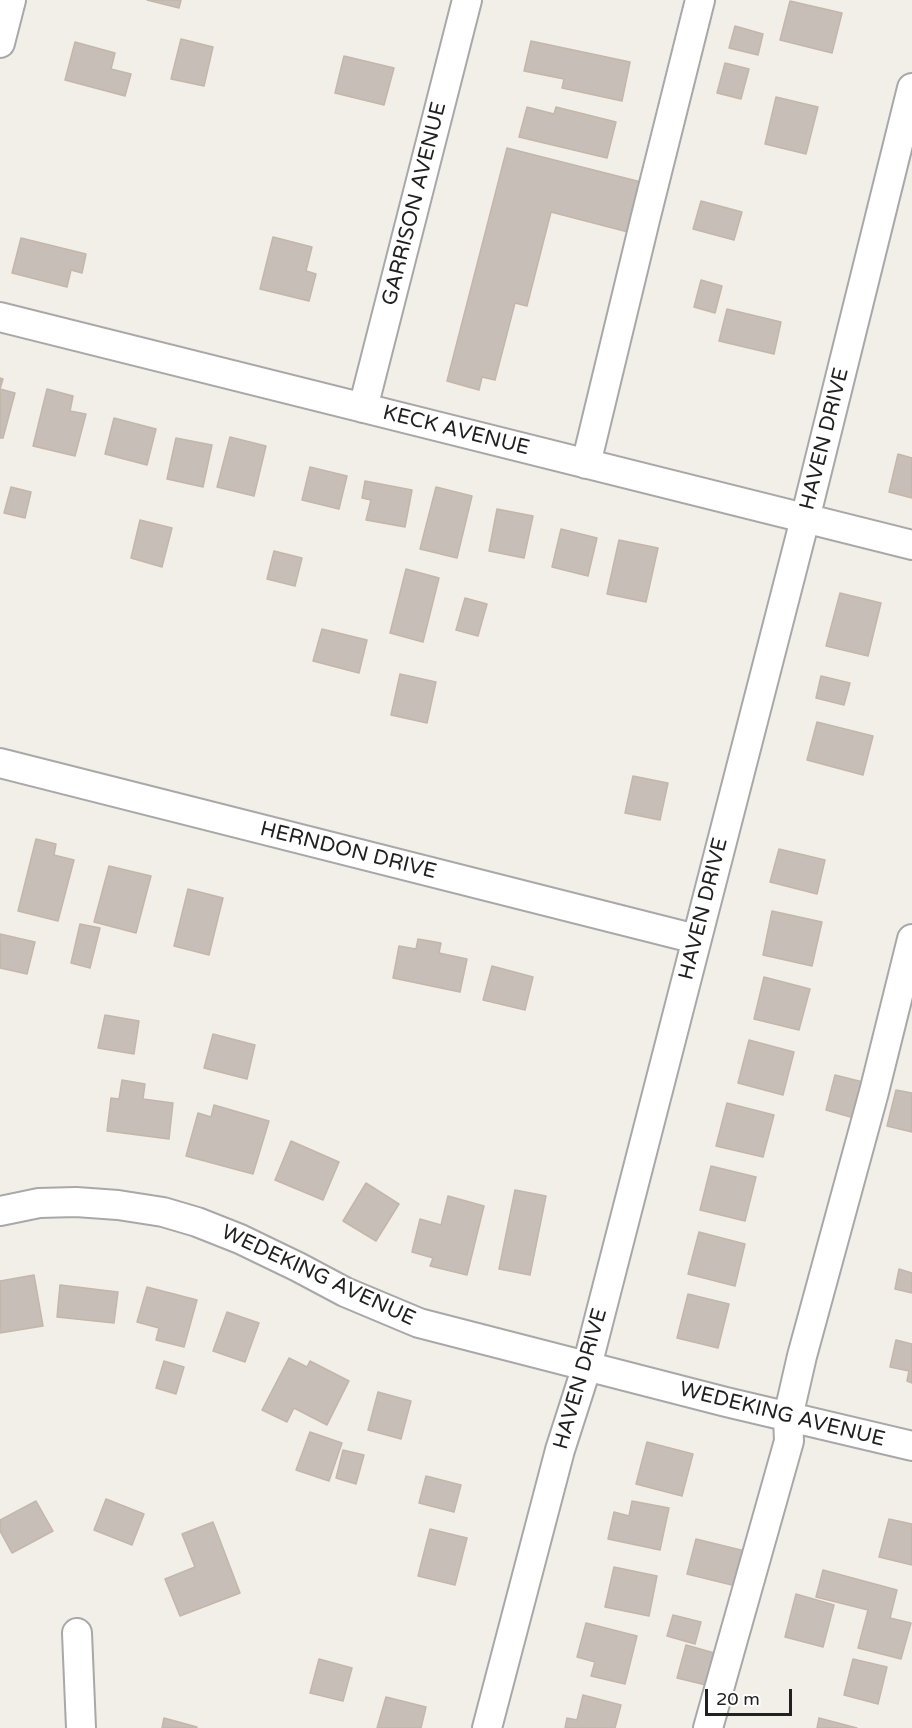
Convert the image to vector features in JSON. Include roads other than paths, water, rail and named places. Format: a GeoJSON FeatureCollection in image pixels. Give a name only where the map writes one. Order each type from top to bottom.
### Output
{"type":"FeatureCollection","features":[{"type":"Feature","properties":{"kind":"street"},"geometry":{"type":"LineString","coordinates":[[0,43],[11,0]]}},
{"type":"Feature","properties":{"kind":"street","name":"GARRISON AVENUE"},"geometry":{"type":"LineString","coordinates":[[363,408],[466,0]]}},
{"type":"Feature","properties":{"kind":"street"},"geometry":{"type":"LineString","coordinates":[[586,464],[700,0]]}},
{"type":"Feature","properties":{"kind":"street","name":"HAVEN DRIVE"},"geometry":{"type":"LineString","coordinates":[[487,1728],[560,1450],[587,1366],[805,519],[912,88]]}},
{"type":"Feature","properties":{"kind":"street","name":"KECK AVENUE"},"geometry":{"type":"LineString","coordinates":[[0,317],[912,545]]}},
{"type":"Feature","properties":{"kind":"street","name":"HERNDON DRIVE"},"geometry":{"type":"LineString","coordinates":[[0,763],[696,939]]}},
{"type":"Feature","properties":{"kind":"street"},"geometry":{"type":"LineString","coordinates":[[708,1728],[789,1441],[788,1417],[802,1356],[874,1092],[912,939]]}},
{"type":"Feature","properties":{"kind":"street","name":"WEDEKING AVENUE"},"geometry":{"type":"LineString","coordinates":[[0,1211],[39,1203],[76,1202],[118,1205],[163,1212],[197,1222],[240,1239],[345,1292],[419,1323],[471,1338],[912,1446]]}},
{"type":"Feature","properties":{"kind":"street"},"geometry":{"type":"LineString","coordinates":[[77,1633],[81,1728]]}}]}
